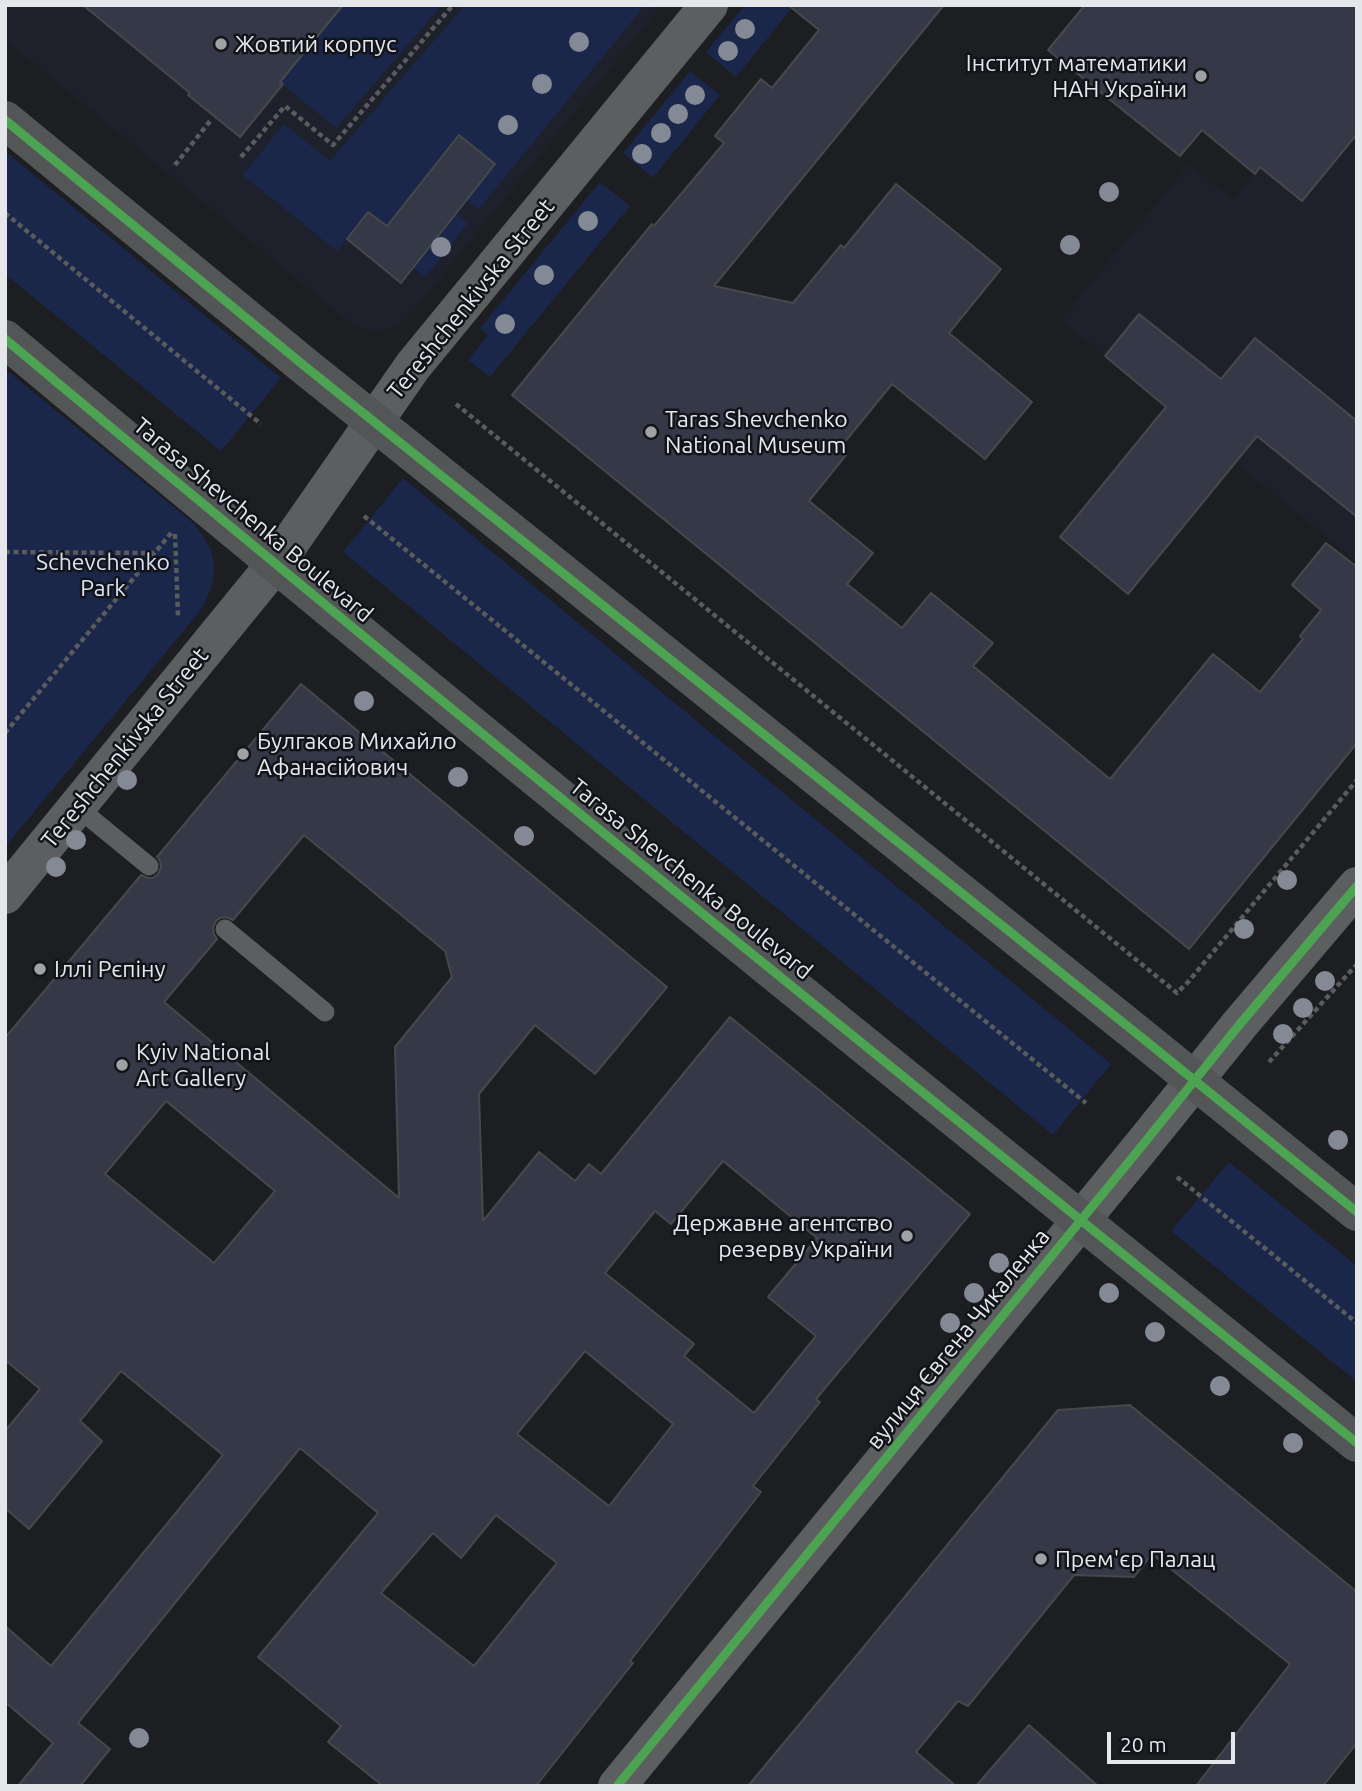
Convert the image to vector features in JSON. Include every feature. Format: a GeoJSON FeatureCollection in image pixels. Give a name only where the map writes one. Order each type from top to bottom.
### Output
{"type":"FeatureCollection","features":[{"type":"Feature","properties":{"kind":"main road"},"geometry":{"type":"LineString","coordinates":[[5,120],[307,368],[1357,1212]]}},
{"type":"Feature","properties":{"kind":"main road","name":"Tarasa Shevchenka Boulevard"},"geometry":{"type":"LineString","coordinates":[[5,339],[336,614],[1357,1443]]}},
{"type":"Feature","properties":{"kind":"street","name":"Tereshchenkivska Street"},"geometry":{"type":"LineString","coordinates":[[5,895],[276,563],[421,356],[709,5]]}},
{"type":"Feature","properties":{"kind":"street","name":"вулиця Євгена Чикаленка"},"geometry":{"type":"LineString","coordinates":[[617,1786],[1194,1080],[1357,886]]}},
{"type":"Feature","properties":{"kind":"lane"},"geometry":{"type":"LineString","coordinates":[[77,807],[149,866]]}},
{"type":"Feature","properties":{"kind":"lane"},"geometry":{"type":"LineString","coordinates":[[225,929],[326,1012]]}},
{"type":"Feature","properties":{"kind":"path"},"geometry":{"type":"LineString","coordinates":[[241,157],[285,106],[333,145],[453,5]]}},
{"type":"Feature","properties":{"kind":"path"},"geometry":{"type":"LineString","coordinates":[[175,165],[211,120]]}},
{"type":"Feature","properties":{"kind":"path"},"geometry":{"type":"LineString","coordinates":[[5,213],[261,424]]}},
{"type":"Feature","properties":{"kind":"path"},"geometry":{"type":"LineString","coordinates":[[456,404],[1177,993],[1357,780]]}},
{"type":"Feature","properties":{"kind":"path"},"geometry":{"type":"LineString","coordinates":[[364,516],[1086,1103]]}},
{"type":"Feature","properties":{"kind":"path"},"geometry":{"type":"LineString","coordinates":[[5,733],[175,528],[178,618]]}},
{"type":"Feature","properties":{"kind":"path"},"geometry":{"type":"LineString","coordinates":[[5,552],[154,553]]}},
{"type":"Feature","properties":{"kind":"path"},"geometry":{"type":"LineString","coordinates":[[1269,1062],[1357,964]]}},
{"type":"Feature","properties":{"kind":"path"},"geometry":{"type":"LineString","coordinates":[[1177,1177],[1357,1323]]}},
{"type":"Feature","properties":{"kind":"shaded area"},"geometry":{"type":"Polygon","coordinates":[[[5,5],[662,5],[411,314],[388,329],[374,331],[360,328],[348,321],[5,40],[5,5]]]}},
{"type":"Feature","properties":{"kind":"shaded area"},"geometry":{"type":"Polygon","coordinates":[[[1357,49],[1357,562],[1061,320],[1189,164],[1233,200],[1357,49]]]}},
{"type":"Feature","properties":{"kind":"green space"},"geometry":{"type":"Polygon","coordinates":[[[343,5],[442,5],[336,128],[280,82],[343,5]]]}},
{"type":"Feature","properties":{"kind":"green space"},"geometry":{"type":"Polygon","coordinates":[[[465,5],[645,5],[478,210],[466,200],[495,164],[459,135],[387,226],[368,212],[337,251],[243,175],[284,124],[330,161],[465,5]]]}},
{"type":"Feature","properties":{"kind":"green space"},"geometry":{"type":"Polygon","coordinates":[[[745,5],[786,5],[791,9],[736,77],[706,52],[745,5]]]}},
{"type":"Feature","properties":{"kind":"green space"},"geometry":{"type":"Polygon","coordinates":[[[690,71],[720,95],[653,178],[623,153],[690,71]]]}},
{"type":"Feature","properties":{"kind":"green space"},"geometry":{"type":"Polygon","coordinates":[[[5,151],[281,378],[221,451],[5,274],[5,151]]]}},
{"type":"Feature","properties":{"kind":"green space"},"geometry":{"type":"Polygon","coordinates":[[[600,182],[630,206],[490,377],[468,360],[488,335],[480,328],[600,182]]]}},
{"type":"Feature","properties":{"kind":"green space"},"geometry":{"type":"Polygon","coordinates":[[[456,213],[468,223],[425,277],[413,268],[456,213]]]}},
{"type":"Feature","properties":{"kind":"green space","name":"Schevchenko Park"},"geometry":{"type":"Polygon","coordinates":[[[5,369],[191,521],[212,554],[214,575],[200,611],[5,847],[5,369]]]}},
{"type":"Feature","properties":{"kind":"green space"},"geometry":{"type":"Polygon","coordinates":[[[403,478],[1111,1064],[1053,1135],[343,552],[403,478]]]}},
{"type":"Feature","properties":{"kind":"green space"},"geometry":{"type":"Polygon","coordinates":[[[1229,1162],[1357,1266],[1357,1382],[1171,1231],[1229,1162]]]}},
{"type":"Feature","properties":{"kind":"building","name":"Жовтий корпус"},"geometry":{"type":"Polygon","coordinates":[[[83,5],[343,5],[280,82],[283,84],[240,137],[83,5]]]}},
{"type":"Feature","properties":{"kind":"building"},"geometry":{"type":"Polygon","coordinates":[[[788,5],[944,5],[714,286],[793,303],[841,245],[844,248],[896,184],[1001,269],[949,333],[1032,402],[985,459],[892,384],[839,449],[846,455],[809,501],[873,553],[847,584],[902,628],[931,593],[993,643],[973,666],[1110,779],[1213,654],[1260,692],[1303,639],[1300,636],[1321,610],[1292,585],[1326,543],[1357,567],[1357,743],[1189,949],[512,395],[652,224],[654,226],[724,143],[715,136],[761,79],[772,88],[819,30],[788,5]]]}},
{"type":"Feature","properties":{"kind":"building"},"geometry":{"type":"Polygon","coordinates":[[[1085,5],[1357,5],[1357,134],[1302,201],[1260,167],[1255,174],[1202,130],[1180,156],[1048,50],[1085,5]]]}},
{"type":"Feature","properties":{"kind":"building"},"geometry":{"type":"Polygon","coordinates":[[[459,135],[495,164],[401,283],[347,239],[368,212],[387,226],[459,135]]]}},
{"type":"Feature","properties":{"kind":"building"},"geometry":{"type":"Polygon","coordinates":[[[1139,314],[1221,379],[1255,338],[1357,421],[1357,517],[1257,436],[1128,594],[1060,537],[1166,407],[1105,356],[1139,314]]]}},
{"type":"Feature","properties":{"kind":"building"},"geometry":{"type":"Polygon","coordinates":[[[301,684],[667,987],[595,1074],[535,1025],[479,1094],[483,1221],[539,1152],[575,1181],[589,1164],[601,1174],[730,1017],[970,1214],[816,1399],[820,1402],[753,1486],[761,1492],[630,1661],[633,1663],[536,1786],[383,1786],[328,1742],[341,1726],[258,1657],[378,1513],[300,1448],[78,1723],[110,1749],[80,1786],[18,1786],[53,1743],[5,1702],[5,1626],[51,1666],[223,1455],[121,1371],[80,1421],[102,1441],[29,1529],[5,1508],[5,1431],[40,1389],[5,1360],[5,1038],[141,875],[153,878],[158,874],[161,867],[157,857],[301,684]],[[304,835],[233,920],[226,917],[216,921],[213,928],[217,939],[164,1002],[399,1198],[395,1047],[452,977],[445,951],[304,835]],[[166,1101],[105,1174],[214,1263],[275,1191],[166,1101]],[[723,1161],[671,1224],[655,1211],[605,1273],[694,1344],[684,1356],[754,1413],[816,1336],[768,1297],[817,1238],[723,1161]],[[585,1351],[517,1434],[609,1506],[673,1424],[585,1351]],[[496,1515],[461,1558],[433,1533],[381,1593],[474,1666],[557,1563],[496,1515]]]}},
{"type":"Feature","properties":{"kind":"building","name":"Прем'єр Палац"},"geometry":{"type":"Polygon","coordinates":[[[1130,1405],[1357,1592],[1357,1743],[1323,1786],[1196,1786],[1290,1664],[1152,1554],[1134,1577],[1074,1575],[968,1706],[958,1701],[916,1752],[956,1786],[748,1786],[1058,1410],[1130,1405]]]}},
{"type":"Feature","properties":{"kind":"building"},"geometry":{"type":"Polygon","coordinates":[[[1029,1725],[1098,1786],[976,1786],[1029,1725]]]}},
{"type":"Feature","properties":{"kind":"cycle path"},"geometry":{"type":"LineString","coordinates":[[5,120],[307,368],[1357,1212]]}},
{"type":"Feature","properties":{"kind":"cycle path"},"geometry":{"type":"LineString","coordinates":[[5,339],[509,756],[1357,1443]]}},
{"type":"Feature","properties":{"kind":"cycle path"},"geometry":{"type":"LineString","coordinates":[[617,1786],[1240,1024],[1357,886]]}},
{"type":"Feature","properties":{"kind":"place","name":"Жовтий корпус"},"geometry":{"type":"Point","coordinates":[221,44]}},
{"type":"Feature","properties":{"kind":"place","name":"Інститут математики НАН України"},"geometry":{"type":"Point","coordinates":[1201,76]}},
{"type":"Feature","properties":{"kind":"place","name":"Taras Shevchenko National Museum"},"geometry":{"type":"Point","coordinates":[651,432]}},
{"type":"Feature","properties":{"kind":"place","name":"Булгаков Михайло Афанасійович"},"geometry":{"type":"Point","coordinates":[243,754]}},
{"type":"Feature","properties":{"kind":"place","name":"Іллі Рєпіну"},"geometry":{"type":"Point","coordinates":[40,969]}},
{"type":"Feature","properties":{"kind":"place","name":"Kyiv National Art Gallery"},"geometry":{"type":"Point","coordinates":[122,1065]}},
{"type":"Feature","properties":{"kind":"place","name":"Державне агентство резерву України"},"geometry":{"type":"Point","coordinates":[907,1236]}},
{"type":"Feature","properties":{"kind":"place","name":"Прем'єр Палац"},"geometry":{"type":"Point","coordinates":[1041,1559]}}]}
